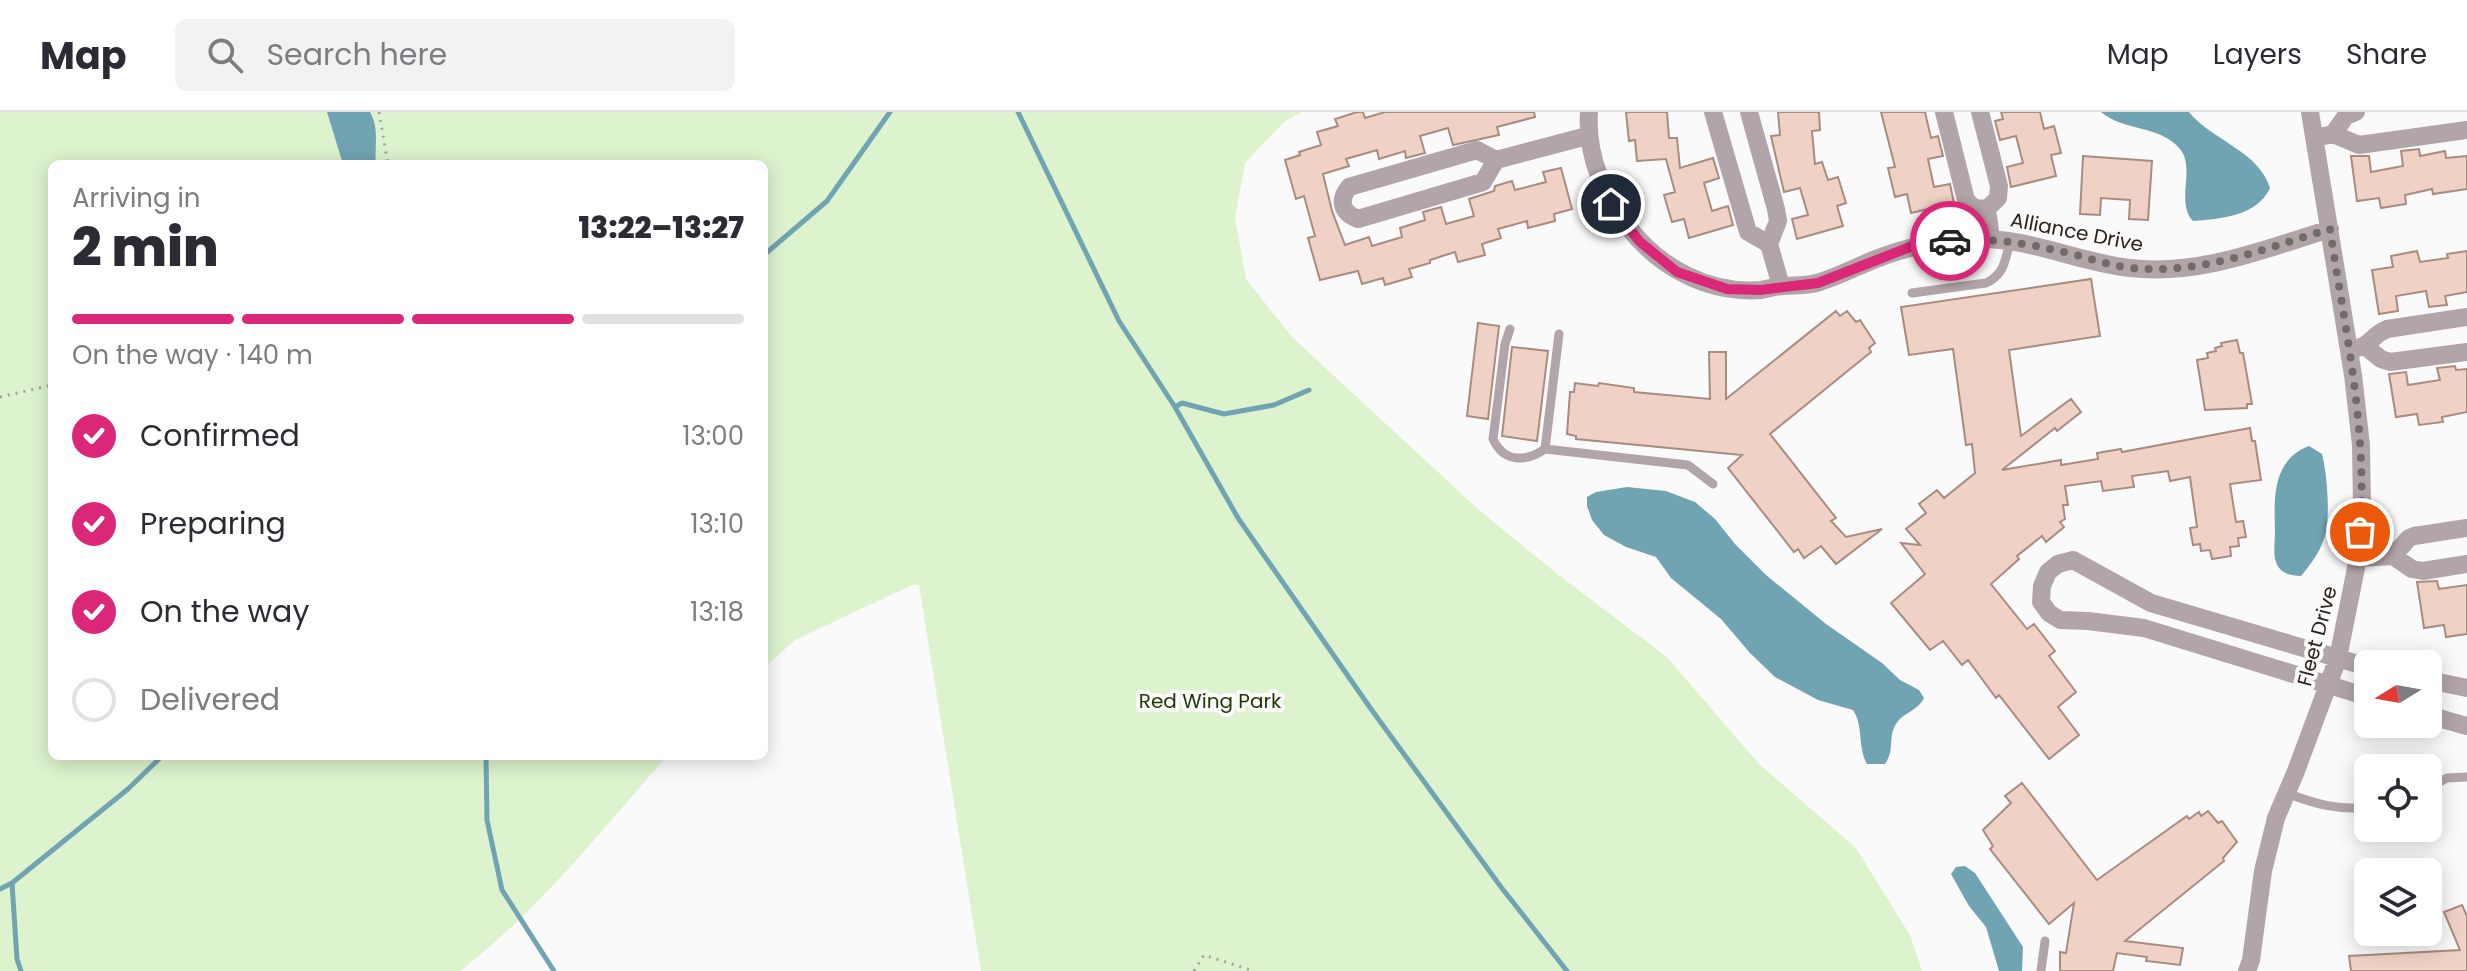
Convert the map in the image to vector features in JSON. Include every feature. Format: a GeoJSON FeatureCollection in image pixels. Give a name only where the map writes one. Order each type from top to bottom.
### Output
{"type":"FeatureCollection","features":[{"type":"Feature","properties":{"kind":"street","name":"Alliance Drive"},"geometry":{"type":"LineString","coordinates":[[1589,112],[1587,136],[1596,171],[1611,204],[1639,241],[1677,272],[1727,289],[1760,290],[1818,283],[1915,245],[1991,238],[2108,264],[2155,269],[2211,264],[2330,229]]}},
{"type":"Feature","properties":{"kind":"street"},"geometry":{"type":"LineString","coordinates":[[1713,112],[1748,232],[1769,244]]}},
{"type":"Feature","properties":{"kind":"street"},"geometry":{"type":"LineString","coordinates":[[1749,112],[1776,209],[1778,221],[1769,244],[1781,286]]}},
{"type":"Feature","properties":{"kind":"street"},"geometry":{"type":"LineString","coordinates":[[1944,112],[1966,200],[1974,208],[1987,209],[1998,198],[1999,186],[1980,112]]}},
{"type":"Feature","properties":{"kind":"street","name":"Fleet Drive"},"geometry":{"type":"LineString","coordinates":[[2247,971],[2263,871],[2276,818],[2338,658],[2358,558],[2363,474],[2358,349],[2330,229],[2324,136],[2310,112]]}},
{"type":"Feature","properties":{"kind":"street"},"geometry":{"type":"LineString","coordinates":[[2324,136],[2346,116],[2356,112]]}},
{"type":"Feature","properties":{"kind":"street"},"geometry":{"type":"LineString","coordinates":[[2324,136],[2359,145],[2467,130]]}},
{"type":"Feature","properties":{"kind":"street"},"geometry":{"type":"LineString","coordinates":[[1496,160],[1483,182],[1358,219],[1347,215],[1343,207],[1343,195],[1349,187],[1477,150],[1496,160],[1587,136]]}},
{"type":"Feature","properties":{"kind":"street"},"geometry":{"type":"LineString","coordinates":[[1987,209],[1991,238]]}},
{"type":"Feature","properties":{"kind":"street"},"geometry":{"type":"LineString","coordinates":[[2467,317],[2387,329],[2358,349],[2390,362],[2467,352]]}},
{"type":"Feature","properties":{"kind":"street"},"geometry":{"type":"LineString","coordinates":[[2393,556],[2414,536],[2467,528]]}},
{"type":"Feature","properties":{"kind":"street"},"geometry":{"type":"LineString","coordinates":[[2358,558],[2393,556],[2417,571],[2467,564]]}},
{"type":"Feature","properties":{"kind":"street"},"geometry":{"type":"LineString","coordinates":[[2354,663],[2151,603],[2073,560],[2058,564],[2048,572],[2042,586],[2041,602],[2049,613],[2060,620],[2144,628],[2354,693]]}},
{"type":"Feature","properties":{"kind":"street"},"geometry":{"type":"LineString","coordinates":[[2442,683],[2467,688]]}},
{"type":"Feature","properties":{"kind":"street"},"geometry":{"type":"LineString","coordinates":[[2442,719],[2467,726]]}},
{"type":"Feature","properties":{"kind":"lane"},"geometry":{"type":"LineString","coordinates":[[1912,293],[1986,283],[1996,278],[2003,272],[2010,241]]}},
{"type":"Feature","properties":{"kind":"lane"},"geometry":{"type":"LineString","coordinates":[[1510,329],[1505,344],[1493,439],[1506,456],[1518,460],[1535,457],[1545,449],[1559,334]]}},
{"type":"Feature","properties":{"kind":"lane"},"geometry":{"type":"LineString","coordinates":[[1545,449],[1688,465],[1713,484]]}},
{"type":"Feature","properties":{"kind":"lane"},"geometry":{"type":"LineString","coordinates":[[2442,781],[2467,777]]}},
{"type":"Feature","properties":{"kind":"lane"},"geometry":{"type":"LineString","coordinates":[[2287,793],[2318,806],[2354,809]]}},
{"type":"Feature","properties":{"kind":"lane"},"geometry":{"type":"LineString","coordinates":[[2041,971],[2045,941]]}},
{"type":"Feature","properties":{"kind":"path"},"geometry":{"type":"LineString","coordinates":[[379,112],[387,160]]}},
{"type":"Feature","properties":{"kind":"path"},"geometry":{"type":"LineString","coordinates":[[0,397],[48,386]]}},
{"type":"Feature","properties":{"kind":"path"},"geometry":{"type":"LineString","coordinates":[[1194,971],[1204,955],[1254,971]]}},
{"type":"Feature","properties":{"kind":"green space","name":"Red Wing Park"},"geometry":{"type":"Polygon","coordinates":[[[0,112],[1302,112],[1284,122],[1245,163],[1235,218],[1246,279],[1292,337],[1479,510],[1667,657],[1759,764],[1856,848],[1910,935],[1922,971],[981,971],[919,585],[912,585],[795,640],[768,664],[768,160],[48,160],[48,760],[664,760],[543,896],[460,971],[0,971],[0,112]]]}},
{"type":"Feature","properties":{"kind":"water"},"geometry":{"type":"Polygon","coordinates":[[[327,112],[370,112],[376,132],[376,160],[342,160],[327,112]]]}},
{"type":"Feature","properties":{"kind":"water"},"geometry":{"type":"Polygon","coordinates":[[[2101,112],[2189,112],[2256,164],[2270,188],[2256,205],[2247,210],[2226,217],[2193,221],[2186,205],[2186,166],[2180,149],[2162,136],[2101,112]]]}},
{"type":"Feature","properties":{"kind":"water"},"geometry":{"type":"Polygon","coordinates":[[[2309,446],[2322,454],[2327,524],[2319,550],[2301,576],[2283,571],[2276,562],[2275,506],[2282,470],[2297,452],[2309,446]]]}},
{"type":"Feature","properties":{"kind":"water"},"geometry":{"type":"Polygon","coordinates":[[[1627,487],[1666,491],[1695,502],[1715,519],[1766,575],[1900,680],[1919,690],[1924,698],[1895,726],[1885,764],[1867,764],[1853,710],[1818,700],[1775,677],[1721,619],[1671,578],[1656,557],[1626,547],[1604,535],[1592,520],[1587,497],[1596,492],[1627,487]]]}},
{"type":"Feature","properties":{"kind":"water"},"geometry":{"type":"Polygon","coordinates":[[[1965,866],[1975,873],[2023,947],[2022,971],[1999,971],[1986,927],[1969,906],[1951,874],[1956,867],[1965,866]]]}},
{"type":"Feature","properties":{"kind":"building"},"geometry":{"type":"Polygon","coordinates":[[[1363,112],[1365,118],[1385,112],[1534,112],[1535,117],[1497,127],[1499,135],[1453,145],[1448,128],[1420,136],[1425,153],[1406,158],[1405,151],[1379,159],[1377,150],[1346,159],[1349,166],[1323,174],[1345,245],[1369,237],[1372,246],[1402,237],[1400,228],[1425,220],[1423,212],[1441,207],[1446,224],[1474,216],[1469,199],[1512,181],[1515,190],[1546,182],[1543,172],[1561,168],[1572,209],[1554,214],[1555,221],[1528,228],[1527,221],[1498,229],[1501,238],[1482,244],[1485,255],[1458,262],[1455,252],[1409,269],[1412,277],[1385,285],[1383,278],[1362,284],[1358,271],[1320,280],[1308,238],[1315,236],[1304,196],[1296,199],[1285,160],[1321,145],[1317,132],[1338,126],[1335,119],[1363,112]]]}},
{"type":"Feature","properties":{"kind":"building"},"geometry":{"type":"Polygon","coordinates":[[[1626,112],[1667,112],[1669,138],[1677,138],[1680,168],[1713,158],[1719,178],[1704,183],[1712,211],[1728,206],[1733,225],[1689,238],[1684,219],[1672,222],[1664,195],[1675,192],[1666,159],[1637,161],[1635,140],[1629,141],[1626,112]]]}},
{"type":"Feature","properties":{"kind":"building"},"geometry":{"type":"Polygon","coordinates":[[[1778,112],[1819,112],[1820,130],[1812,131],[1815,164],[1822,162],[1828,180],[1838,177],[1846,203],[1837,206],[1843,226],[1797,239],[1792,219],[1808,215],[1800,188],[1784,192],[1771,136],[1780,135],[1778,112]]]}},
{"type":"Feature","properties":{"kind":"building"},"geometry":{"type":"Polygon","coordinates":[[[1881,112],[1925,112],[1931,138],[1938,136],[1943,156],[1928,159],[1934,187],[1950,184],[1954,203],[1911,213],[1907,194],[1895,197],[1888,168],[1895,167],[1881,112]]]}},
{"type":"Feature","properties":{"kind":"building"},"geometry":{"type":"Polygon","coordinates":[[[2001,112],[2040,112],[2044,129],[2054,126],[2061,153],[2051,155],[2056,176],[2011,187],[2007,167],[2023,163],[2016,136],[2000,140],[1995,121],[2003,119],[2001,112]]]}},
{"type":"Feature","properties":{"kind":"building"},"geometry":{"type":"Polygon","coordinates":[[[2419,149],[2420,156],[2445,151],[2446,158],[2467,156],[2467,189],[2433,194],[2432,189],[2405,195],[2406,204],[2381,208],[2379,198],[2357,201],[2351,156],[2369,156],[2371,172],[2403,166],[2401,151],[2419,149]]]}},
{"type":"Feature","properties":{"kind":"building"},"geometry":{"type":"Polygon","coordinates":[[[2083,156],[2152,161],[2148,220],[2129,219],[2130,200],[2101,198],[2100,215],[2080,214],[2083,156]]]}},
{"type":"Feature","properties":{"kind":"building"},"geometry":{"type":"Polygon","coordinates":[[[2417,251],[2420,262],[2448,258],[2447,254],[2467,251],[2467,292],[2445,296],[2447,305],[2429,307],[2426,291],[2396,296],[2398,311],[2379,314],[2372,270],[2393,267],[2391,256],[2417,251]]]}},
{"type":"Feature","properties":{"kind":"building"},"geometry":{"type":"Polygon","coordinates":[[[2091,279],[2100,336],[2009,350],[2021,436],[2071,399],[2081,412],[2057,431],[2055,428],[2002,470],[2061,460],[2061,465],[2098,459],[2097,453],[2121,449],[2122,452],[2250,428],[2261,480],[2230,484],[2236,522],[2243,521],[2246,537],[2238,538],[2239,546],[2230,547],[2231,556],[2212,559],[2210,550],[2201,551],[2200,544],[2193,545],[2190,528],[2197,527],[2190,477],[2170,481],[2168,471],[2132,476],[2134,487],[2103,491],[2101,481],[2065,486],[2068,505],[2063,505],[2065,519],[2060,522],[2064,527],[2046,542],[2042,536],[2017,556],[2019,559],[1991,584],[2027,629],[2034,624],[2055,651],[2049,656],[2076,692],[2058,707],[2079,735],[2049,759],[1968,660],[1962,665],[1943,641],[1930,650],[1891,603],[1925,574],[1901,543],[1920,545],[1906,529],[1926,513],[1919,504],[1937,490],[1944,498],[1975,473],[1972,444],[1966,445],[1953,349],[1909,355],[1901,307],[2091,279]]]}},
{"type":"Feature","properties":{"kind":"building"},"geometry":{"type":"Polygon","coordinates":[[[1836,311],[1840,316],[1847,311],[1856,322],[1860,320],[1875,343],[1869,348],[1871,352],[1770,434],[1836,518],[1831,521],[1846,537],[1882,529],[1836,564],[1821,546],[1804,558],[1798,549],[1794,552],[1728,468],[1742,455],[1576,439],[1576,436],[1567,434],[1570,392],[1574,392],[1575,383],[1598,386],[1599,383],[1634,388],[1634,392],[1710,399],[1709,352],[1726,352],[1726,399],[1836,311]]]}},
{"type":"Feature","properties":{"kind":"building"},"geometry":{"type":"Polygon","coordinates":[[[1478,323],[1499,326],[1488,419],[1467,416],[1478,323]]]}},
{"type":"Feature","properties":{"kind":"building"},"geometry":{"type":"Polygon","coordinates":[[[2237,340],[2240,353],[2243,353],[2252,404],[2247,404],[2247,408],[2205,410],[2197,360],[2208,358],[2207,353],[2216,351],[2215,348],[2222,346],[2221,343],[2237,340]]]}},
{"type":"Feature","properties":{"kind":"building"},"geometry":{"type":"Polygon","coordinates":[[[1512,347],[1548,351],[1537,441],[1502,436],[1512,347]]]}},
{"type":"Feature","properties":{"kind":"building"},"geometry":{"type":"Polygon","coordinates":[[[2455,366],[2456,370],[2467,369],[2467,412],[2442,417],[2443,422],[2419,425],[2417,414],[2396,417],[2389,374],[2406,372],[2408,385],[2440,380],[2437,368],[2455,366]]]}},
{"type":"Feature","properties":{"kind":"building"},"geometry":{"type":"Polygon","coordinates":[[[2437,581],[2439,589],[2467,585],[2467,634],[2446,637],[2444,625],[2424,628],[2417,582],[2437,581]]]}},
{"type":"Feature","properties":{"kind":"building"},"geometry":{"type":"Polygon","coordinates":[[[2022,783],[2097,880],[2187,816],[2189,819],[2199,812],[2201,816],[2208,811],[2218,823],[2222,821],[2237,842],[2223,858],[2224,861],[2125,941],[2183,948],[2180,965],[2146,961],[2147,957],[2117,953],[2113,971],[2060,971],[2060,952],[2066,953],[2074,903],[2049,924],[1990,849],[1993,846],[1983,830],[2011,803],[2005,796],[2022,783]]]}},
{"type":"Feature","properties":{"kind":"building"},"geometry":{"type":"Polygon","coordinates":[[[2462,905],[2467,916],[2467,971],[2351,971],[2349,956],[2460,950],[2444,912],[2462,905]]]}},
{"type":"Feature","properties":{"kind":"waterway"},"geometry":{"type":"LineString","coordinates":[[768,252],[827,201],[890,112]]}},
{"type":"Feature","properties":{"kind":"waterway"},"geometry":{"type":"LineString","coordinates":[[1018,112],[1119,321],[1175,407],[1238,518],[1371,709],[1501,887],[1567,971]]}},
{"type":"Feature","properties":{"kind":"waterway"},"geometry":{"type":"LineString","coordinates":[[1175,407],[1182,403],[1224,414],[1274,405],[1309,390]]}},
{"type":"Feature","properties":{"kind":"waterway"},"geometry":{"type":"LineString","coordinates":[[0,889],[12,883],[128,789],[158,760]]}},
{"type":"Feature","properties":{"kind":"waterway"},"geometry":{"type":"LineString","coordinates":[[486,760],[487,820],[502,890],[554,971]]}},
{"type":"Feature","properties":{"kind":"waterway"},"geometry":{"type":"LineString","coordinates":[[12,883],[17,959],[21,971]]}},
{"type":"Feature","properties":{"kind":"way so far"},"geometry":{"type":"LineString","coordinates":[[1950,241],[1991,238],[2070,253],[2108,264],[2155,269],[2211,264],[2330,229],[2361,445],[2360,532]]}},
{"type":"Feature","properties":{"kind":"route"},"geometry":{"type":"LineString","coordinates":[[1611,204],[1639,241],[1677,272],[1727,289],[1760,290],[1818,283],[1915,245],[1950,241]]}}]}
